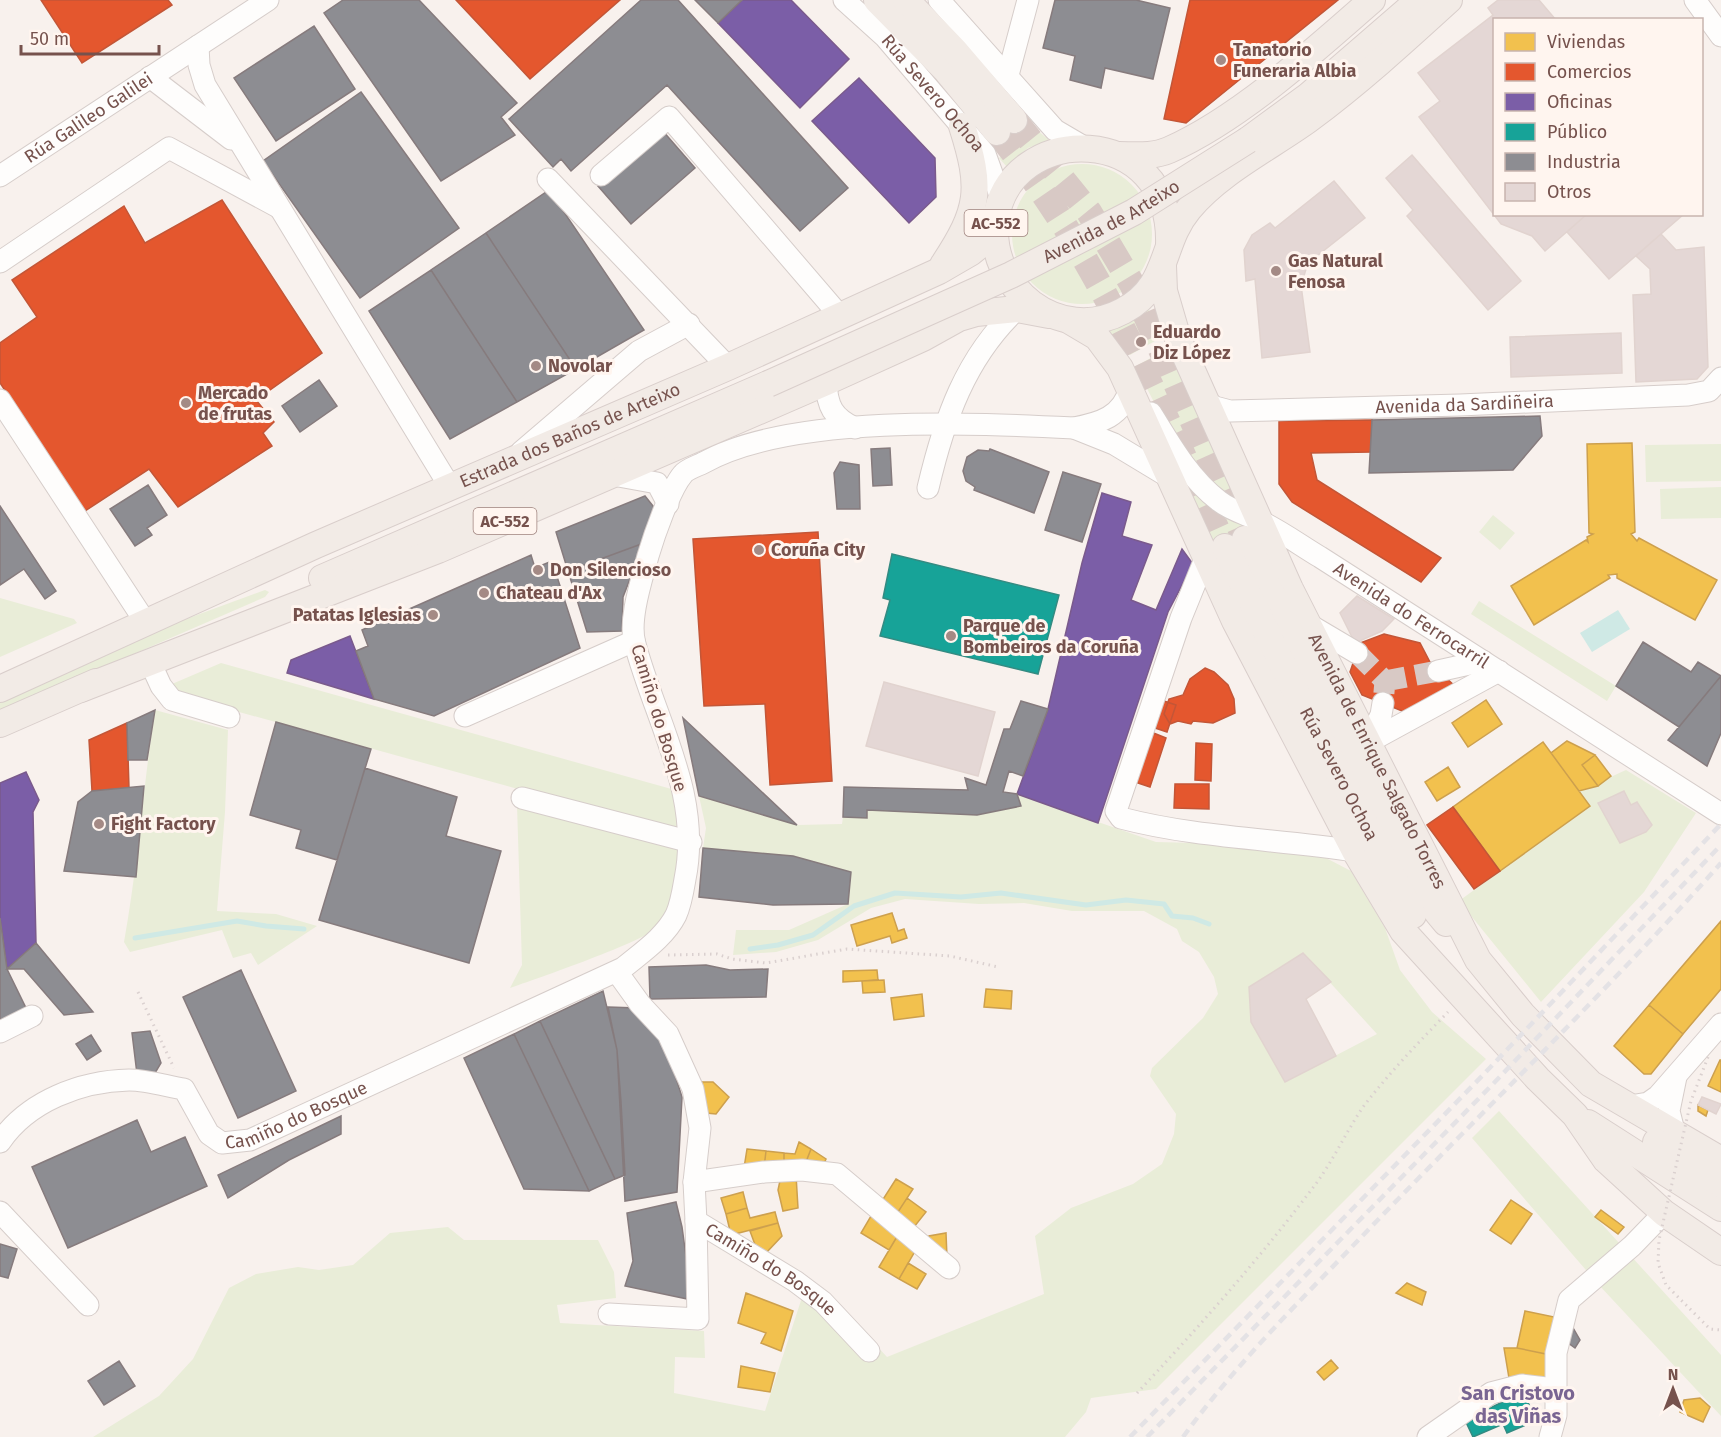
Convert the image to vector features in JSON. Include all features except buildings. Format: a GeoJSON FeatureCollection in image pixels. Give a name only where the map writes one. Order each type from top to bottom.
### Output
{"type":"FeatureCollection","features":[{"type":"Feature","properties":{"kind":"main road","name":"Rúa Severo Ochoa"},"geometry":{"type":"LineString","coordinates":[[876,0],[1006,126],[954,50],[906,0]]}},
{"type":"Feature","properties":{"kind":"main road","name":"Avenida de Arteixo"},"geometry":{"type":"LineString","coordinates":[[1166,256],[1189,209],[1221,181],[1246,144],[1308,81],[1400,0]]}},
{"type":"Feature","properties":{"kind":"main road","name":"Avenida de Arteixo"},"geometry":{"type":"LineString","coordinates":[[1246,144],[1324,83],[1419,0]]}},
{"type":"Feature","properties":{"kind":"main road","name":"Avenida de Arteixo"},"geometry":{"type":"LineString","coordinates":[[765,378],[1021,270],[1134,212],[1361,78],[1449,0]]}},
{"type":"Feature","properties":{"kind":"main road","name":"Avenida de Arteixo"},"geometry":{"type":"LineString","coordinates":[[1119,155],[1145,156],[1168,150],[1221,120],[1297,63],[1368,2]]}},
{"type":"Feature","properties":{"kind":"main road"},"geometry":{"type":"LineString","coordinates":[[939,271],[963,234],[974,209],[973,162],[962,126]]}},
{"type":"Feature","properties":{"kind":"main road"},"geometry":{"type":"LineString","coordinates":[[1206,401],[1179,307],[1179,276],[1186,247],[1199,221],[1246,144]]}},
{"type":"Feature","properties":{"kind":"main road","name":"AC-552"},"geometry":{"type":"LineString","coordinates":[[1059,318],[1025,300],[1005,275],[995,233],[996,217],[1002,201],[1016,179],[1035,162],[1051,153],[1084,147],[1119,155],[1150,178],[1160,194],[1170,224],[1166,256]]}},
{"type":"Feature","properties":{"kind":"main road","name":"Estrada dos Baños de Arteixo"},"geometry":{"type":"LineString","coordinates":[[0,689],[450,487],[728,367],[939,271],[970,254],[995,233]]}},
{"type":"Feature","properties":{"kind":"main road"},"geometry":{"type":"LineString","coordinates":[[1009,316],[1110,317],[1147,293],[1166,256]]}},
{"type":"Feature","properties":{"kind":"main road","name":"Avenida de Enrique Salgado Torres"},"geometry":{"type":"LineString","coordinates":[[1166,256],[1164,291],[1178,339],[1206,401],[1234,541],[1297,742],[1355,851],[1403,931],[1538,1079],[1575,1115],[1606,1160],[1664,1213],[1721,1252]]}},
{"type":"Feature","properties":{"kind":"main road","name":"Avenida de Enrique Salgado Torres"},"geometry":{"type":"LineString","coordinates":[[923,338],[1009,316],[1058,334],[1091,351],[1130,388]]}},
{"type":"Feature","properties":{"kind":"main road","name":"Avenida de Enrique Salgado Torres"},"geometry":{"type":"LineString","coordinates":[[1059,318],[1097,337],[1120,368],[1167,476],[1234,541],[1308,624],[1478,960],[1523,1016],[1591,1084],[1721,1160]]}},
{"type":"Feature","properties":{"kind":"main road","name":"Estrada dos Baños de Arteixo"},"geometry":{"type":"LineString","coordinates":[[81,689],[438,550],[826,388],[923,338]]}},
{"type":"Feature","properties":{"kind":"main road","name":"Estrada dos Baños de Arteixo"},"geometry":{"type":"LineString","coordinates":[[143,625],[329,561],[765,378]]}},
{"type":"Feature","properties":{"kind":"main road","name":"Estrada dos Baños de Arteixo"},"geometry":{"type":"LineString","coordinates":[[0,724],[765,378]]}},
{"type":"Feature","properties":{"kind":"main road","name":"Rúa Severo Ochoa"},"geometry":{"type":"LineString","coordinates":[[1234,541],[1317,690],[1434,910],[1478,960]]}},
{"type":"Feature","properties":{"kind":"main road","name":"Rúa Severo Ochoa"},"geometry":{"type":"LineString","coordinates":[[1234,541],[1380,856],[1417,923],[1464,996]]}},
{"type":"Feature","properties":{"kind":"main road"},"geometry":{"type":"LineString","coordinates":[[1591,1084],[1644,1134],[1721,1184]]}},
{"type":"Feature","properties":{"kind":"main road"},"geometry":{"type":"LineString","coordinates":[[1575,1115],[1721,1208]]}},
{"type":"Feature","properties":{"kind":"street","name":"Rúa Galileo Galilei"},"geometry":{"type":"LineString","coordinates":[[0,176],[268,0]]}},
{"type":"Feature","properties":{"kind":"street","name":"Rúa Severo Ochoa"},"geometry":{"type":"LineString","coordinates":[[844,0],[885,37],[985,154],[1002,201]]}},
{"type":"Feature","properties":{"kind":"street"},"geometry":{"type":"LineString","coordinates":[[939,0],[1055,130],[1084,147]]}},
{"type":"Feature","properties":{"kind":"street"},"geometry":{"type":"LineString","coordinates":[[1008,75],[1028,0]]}},
{"type":"Feature","properties":{"kind":"street"},"geometry":{"type":"LineString","coordinates":[[1695,0],[1721,36]]}},
{"type":"Feature","properties":{"kind":"street"},"geometry":{"type":"LineString","coordinates":[[198,46],[199,65],[205,85],[450,487]]}},
{"type":"Feature","properties":{"kind":"street"},"geometry":{"type":"LineString","coordinates":[[150,77],[241,146]]}},
{"type":"Feature","properties":{"kind":"street"},"geometry":{"type":"LineString","coordinates":[[601,175],[669,117],[840,316]]}},
{"type":"Feature","properties":{"kind":"street"},"geometry":{"type":"LineString","coordinates":[[0,262],[169,148],[278,207]]}},
{"type":"Feature","properties":{"kind":"street"},"geometry":{"type":"LineString","coordinates":[[548,179],[728,367]]}},
{"type":"Feature","properties":{"kind":"street"},"geometry":{"type":"LineString","coordinates":[[928,488],[944,425],[966,378],[1009,316]]}},
{"type":"Feature","properties":{"kind":"street"},"geometry":{"type":"LineString","coordinates":[[514,459],[639,351],[688,324]]}},
{"type":"Feature","properties":{"kind":"street"},"geometry":{"type":"LineString","coordinates":[[826,388],[835,416],[855,428]]}},
{"type":"Feature","properties":{"kind":"street"},"geometry":{"type":"LineString","coordinates":[[799,435],[816,427],[823,419],[826,388]]}},
{"type":"Feature","properties":{"kind":"street"},"geometry":{"type":"LineString","coordinates":[[799,435],[855,428],[944,425],[1074,428],[1097,423],[1110,417],[1122,408],[1130,388]]}},
{"type":"Feature","properties":{"kind":"street","name":"Avenida do Ferrocarril"},"geometry":{"type":"LineString","coordinates":[[1130,388],[1149,410],[1177,455],[1197,480],[1219,501],[1239,514],[1234,541],[1491,666],[1721,814]]}},
{"type":"Feature","properties":{"kind":"street","name":"Avenida da Sardiñeira"},"geometry":{"type":"LineString","coordinates":[[1206,401],[1215,407],[1230,411],[1460,405],[1688,395],[1717,390]]}},
{"type":"Feature","properties":{"kind":"street"},"geometry":{"type":"LineString","coordinates":[[0,400],[143,625]]}},
{"type":"Feature","properties":{"kind":"street"},"geometry":{"type":"LineString","coordinates":[[1074,428],[1114,444],[1167,476]]}},
{"type":"Feature","properties":{"kind":"street","name":"Camiño do Bosque"},"geometry":{"type":"LineString","coordinates":[[184,1089],[209,1134],[222,1143],[250,1140],[617,972],[653,943],[675,917],[681,900],[691,842],[681,779],[634,641],[641,582],[652,542],[683,474],[722,452],[799,435]]}},
{"type":"Feature","properties":{"kind":"street"},"geometry":{"type":"LineString","coordinates":[[613,475],[657,483],[668,504]]}},
{"type":"Feature","properties":{"kind":"street"},"geometry":{"type":"LineString","coordinates":[[1234,541],[1162,670],[1116,811],[1121,818],[1167,829],[1293,841],[1355,851]]}},
{"type":"Feature","properties":{"kind":"street"},"geometry":{"type":"LineString","coordinates":[[1308,624],[1357,652]]}},
{"type":"Feature","properties":{"kind":"street"},"geometry":{"type":"LineString","coordinates":[[465,716],[634,641]]}},
{"type":"Feature","properties":{"kind":"street"},"geometry":{"type":"LineString","coordinates":[[150,662],[161,686],[172,700],[229,717]]}},
{"type":"Feature","properties":{"kind":"street"},"geometry":{"type":"LineString","coordinates":[[1438,671],[1491,666]]}},
{"type":"Feature","properties":{"kind":"street"},"geometry":{"type":"LineString","coordinates":[[1367,743],[1491,666]]}},
{"type":"Feature","properties":{"kind":"street"},"geometry":{"type":"LineString","coordinates":[[1367,743],[1381,715],[1383,703]]}},
{"type":"Feature","properties":{"kind":"street"},"geometry":{"type":"LineString","coordinates":[[522,798],[691,842]]}},
{"type":"Feature","properties":{"kind":"street","name":"Camiño do Bosque"},"geometry":{"type":"LineString","coordinates":[[617,972],[640,1004],[668,1034],[693,1089],[700,1128],[694,1182],[696,1221],[795,1281],[823,1302],[869,1351]]}},
{"type":"Feature","properties":{"kind":"street"},"geometry":{"type":"LineString","coordinates":[[0,1032],[32,1016]]}},
{"type":"Feature","properties":{"kind":"street"},"geometry":{"type":"LineString","coordinates":[[1630,1106],[1648,1103],[1716,1040]]}},
{"type":"Feature","properties":{"kind":"street"},"geometry":{"type":"LineString","coordinates":[[1675,1135],[1669,1111],[1671,1091],[1677,1074]]}},
{"type":"Feature","properties":{"kind":"street"},"geometry":{"type":"LineString","coordinates":[[0,1142],[10,1128],[40,1105],[76,1087],[130,1080],[184,1089]]}},
{"type":"Feature","properties":{"kind":"street"},"geometry":{"type":"LineString","coordinates":[[694,1182],[764,1172],[802,1170],[837,1174],[949,1268]]}},
{"type":"Feature","properties":{"kind":"street"},"geometry":{"type":"LineString","coordinates":[[0,1212],[88,1305]]}},
{"type":"Feature","properties":{"kind":"street"},"geometry":{"type":"LineString","coordinates":[[1550,1437],[1556,1415],[1556,1353],[1569,1300],[1632,1246],[1664,1213]]}},
{"type":"Feature","properties":{"kind":"street"},"geometry":{"type":"LineString","coordinates":[[609,1314],[698,1319],[696,1221]]}},
{"type":"Feature","properties":{"kind":"street"},"geometry":{"type":"LineString","coordinates":[[1428,1437],[1491,1393],[1522,1385],[1555,1389]]}},
{"type":"Feature","properties":{"kind":"path"},"geometry":{"type":"LineString","coordinates":[[638,956],[717,954],[732,959],[766,963],[847,949],[950,956],[998,967]]}},
{"type":"Feature","properties":{"kind":"path"},"geometry":{"type":"LineString","coordinates":[[138,993],[184,1089]]}},
{"type":"Feature","properties":{"kind":"path"},"geometry":{"type":"LineString","coordinates":[[1137,1393],[1201,1324],[1317,1183],[1362,1109],[1398,1063],[1464,996]]}},
{"type":"Feature","properties":{"kind":"path"},"geometry":{"type":"LineString","coordinates":[[1716,1040],[1692,1101],[1659,1240],[1658,1263],[1666,1285],[1710,1329],[1721,1330]]}},
{"type":"Feature","properties":{"kind":"green space"},"geometry":{"type":"Polygon","coordinates":[[[1037,130],[1049,140],[1028,148],[1007,167],[999,158],[1037,130]]]}},
{"type":"Feature","properties":{"kind":"green space"},"geometry":{"type":"Polygon","coordinates":[[[1082,164],[1109,169],[1132,184],[1147,207],[1152,234],[1147,261],[1132,284],[1109,299],[1082,304],[1055,299],[1032,284],[1017,261],[1012,234],[1017,207],[1032,184],[1055,169],[1082,164]]]}},
{"type":"Feature","properties":{"kind":"green space"},"geometry":{"type":"Polygon","coordinates":[[[1148,308],[1162,337],[1130,355],[1121,343],[1106,330],[1128,323],[1148,308]]]}},
{"type":"Feature","properties":{"kind":"green space"},"geometry":{"type":"Polygon","coordinates":[[[1167,349],[1239,502],[1222,492],[1206,478],[1178,443],[1154,403],[1136,366],[1167,349]]]}},
{"type":"Feature","properties":{"kind":"green space"},"geometry":{"type":"Polygon","coordinates":[[[1721,444],[1721,481],[1646,482],[1645,445],[1721,444]]]}},
{"type":"Feature","properties":{"kind":"green space"},"geometry":{"type":"Polygon","coordinates":[[[1185,481],[1252,527],[1212,546],[1185,481]]]}},
{"type":"Feature","properties":{"kind":"green space"},"geometry":{"type":"Polygon","coordinates":[[[1721,487],[1721,518],[1661,519],[1660,489],[1721,487]]]}},
{"type":"Feature","properties":{"kind":"green space"},"geometry":{"type":"Polygon","coordinates":[[[1493,515],[1515,533],[1500,550],[1479,532],[1493,515]]]}},
{"type":"Feature","properties":{"kind":"green space"},"geometry":{"type":"Polygon","coordinates":[[[265,590],[269,592],[265,597],[0,712],[0,700],[186,619],[265,590]]]}},
{"type":"Feature","properties":{"kind":"green space"},"geometry":{"type":"Polygon","coordinates":[[[0,598],[74,619],[77,623],[0,657],[0,598]]]}},
{"type":"Feature","properties":{"kind":"green space"},"geometry":{"type":"Polygon","coordinates":[[[1479,601],[1616,686],[1607,701],[1471,614],[1479,601]]]}},
{"type":"Feature","properties":{"kind":"green space"},"geometry":{"type":"Polygon","coordinates":[[[221,663],[675,790],[677,833],[232,710],[179,694],[172,684],[221,663]]]}},
{"type":"Feature","properties":{"kind":"green space"},"geometry":{"type":"Polygon","coordinates":[[[155,710],[228,730],[225,812],[217,911],[276,914],[317,926],[258,965],[251,953],[233,958],[222,930],[130,952],[124,942],[155,710]]]}},
{"type":"Feature","properties":{"kind":"green space"},"geometry":{"type":"Polygon","coordinates":[[[1626,770],[1696,813],[1644,892],[1541,1002],[1459,901],[1589,806],[1579,791],[1626,770]]]}},
{"type":"Feature","properties":{"kind":"green space"},"geometry":{"type":"Polygon","coordinates":[[[1017,794],[1156,842],[1274,845],[1326,858],[1351,871],[1385,928],[1400,970],[1432,1012],[1486,1059],[1156,1389],[1091,1398],[1086,1412],[1065,1437],[93,1437],[159,1396],[193,1359],[229,1288],[256,1274],[298,1267],[319,1270],[353,1265],[390,1233],[448,1227],[464,1240],[598,1240],[614,1272],[616,1298],[557,1305],[560,1323],[704,1331],[705,1358],[675,1357],[674,1393],[765,1411],[807,1282],[850,1317],[887,1357],[1044,1294],[1035,1236],[1071,1208],[1133,1184],[1162,1164],[1174,1134],[1176,1114],[1150,1076],[1152,1068],[1203,1018],[1218,994],[1214,977],[1199,952],[1182,941],[1177,929],[1144,911],[1072,911],[1024,903],[979,904],[905,899],[871,908],[818,940],[776,952],[733,955],[736,930],[789,930],[848,904],[851,872],[793,856],[703,848],[706,828],[699,796],[797,825],[842,824],[843,817],[866,818],[867,810],[977,815],[1021,806],[1017,794]],[[1304,954],[1249,987],[1251,1022],[1285,1082],[1377,1034],[1304,954]]]}},
{"type":"Feature","properties":{"kind":"green space"},"geometry":{"type":"Polygon","coordinates":[[[517,805],[673,844],[680,851],[677,881],[669,908],[659,926],[614,950],[510,988],[522,965],[517,805]]]}},
{"type":"Feature","properties":{"kind":"green space"},"geometry":{"type":"Polygon","coordinates":[[[1499,1111],[1721,1355],[1721,1416],[1598,1284],[1472,1138],[1499,1111]]]}},
{"type":"Feature","properties":{"kind":"water"},"geometry":{"type":"Polygon","coordinates":[[[1618,610],[1630,629],[1592,652],[1580,633],[1618,610]]]}},
{"type":"Feature","properties":{"kind":"waterway"},"geometry":{"type":"LineString","coordinates":[[750,949],[778,945],[813,935],[854,906],[895,893],[961,897],[1001,893],[1086,905],[1126,900],[1164,904],[1172,916],[1193,918],[1209,924]]}},
{"type":"Feature","properties":{"kind":"waterway"},"geometry":{"type":"LineString","coordinates":[[135,938],[237,921],[304,929]]}},
{"type":"Feature","properties":{"kind":"tunnel"},"geometry":{"type":"LineString","coordinates":[[1014,120],[1089,212],[1132,284],[1245,539]]}},
{"type":"Feature","properties":{"kind":"tunnel"},"geometry":{"type":"LineString","coordinates":[[997,132],[1033,179],[1066,228],[1096,279],[1150,385],[1225,547]]}},
{"type":"Feature","properties":{"kind":"tunnel"},"geometry":{"type":"LineString","coordinates":[[1357,653],[1385,681],[1383,703]]}},
{"type":"Feature","properties":{"kind":"tunnel"},"geometry":{"type":"LineString","coordinates":[[1385,681],[1438,671]]}},
{"type":"Feature","properties":{"kind":"railway"},"geometry":{"type":"LineString","coordinates":[[1130,1437],[1483,1075],[1721,824]]}},
{"type":"Feature","properties":{"kind":"railway"},"geometry":{"type":"LineString","coordinates":[[1147,1437],[1491,1086],[1721,845]]}},
{"type":"Feature","properties":{"kind":"railway"},"geometry":{"type":"LineString","coordinates":[[1183,1437],[1226,1382],[1273,1330],[1592,1002],[1721,863]]}},
{"type":"Feature","properties":{"kind":"place","name":"Tanatorio Funeraria Albia"},"geometry":{"type":"Point","coordinates":[1221,60]}},
{"type":"Feature","properties":{"kind":"place","name":"Gas Natural Fenosa"},"geometry":{"type":"Point","coordinates":[1276,271]}},
{"type":"Feature","properties":{"kind":"place","name":"Eduardo Diz López"},"geometry":{"type":"Point","coordinates":[1141,342]}},
{"type":"Feature","properties":{"kind":"place","name":"Novolar"},"geometry":{"type":"Point","coordinates":[536,366]}},
{"type":"Feature","properties":{"kind":"place","name":"Mercado de frutas"},"geometry":{"type":"Point","coordinates":[186,403]}},
{"type":"Feature","properties":{"kind":"place","name":"Coruña City"},"geometry":{"type":"Point","coordinates":[759,550]}},
{"type":"Feature","properties":{"kind":"place","name":"Don Silencioso"},"geometry":{"type":"Point","coordinates":[538,570]}},
{"type":"Feature","properties":{"kind":"place","name":"Chateau d'Ax"},"geometry":{"type":"Point","coordinates":[484,593]}},
{"type":"Feature","properties":{"kind":"place","name":"Patatas Iglesias"},"geometry":{"type":"Point","coordinates":[433,615]}},
{"type":"Feature","properties":{"kind":"place","name":"Parque de Bombeiros da Coruña"},"geometry":{"type":"Point","coordinates":[951,636]}},
{"type":"Feature","properties":{"kind":"place","name":"Fight Factory"},"geometry":{"type":"Point","coordinates":[99,824]}},
{"type":"Feature","properties":{"kind":"district","name":"San Cristovo das Viñas"},"geometry":{"type":"Point","coordinates":[1518,1404]}}]}
